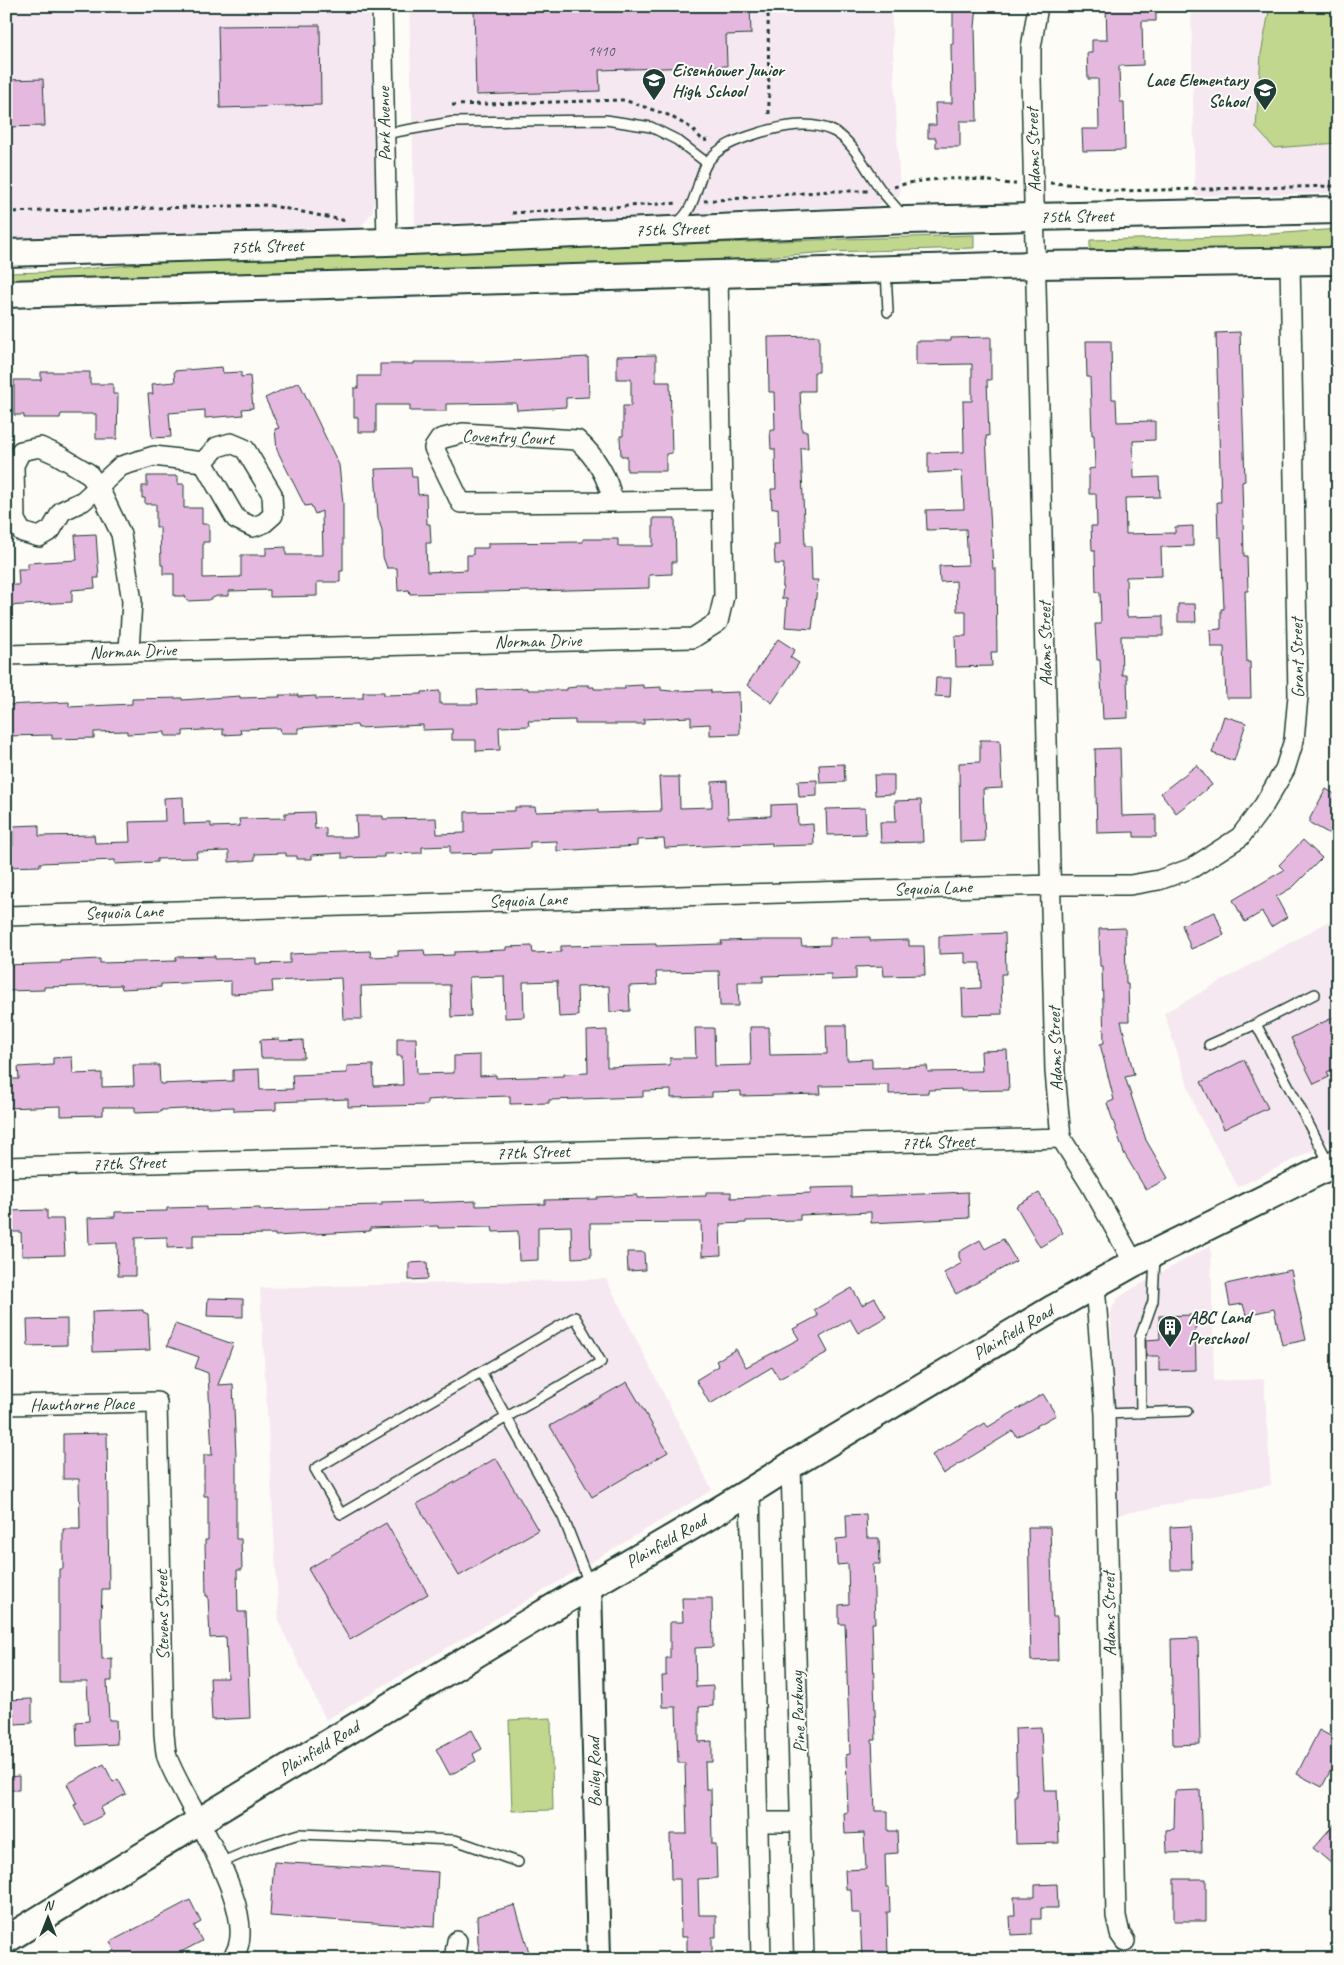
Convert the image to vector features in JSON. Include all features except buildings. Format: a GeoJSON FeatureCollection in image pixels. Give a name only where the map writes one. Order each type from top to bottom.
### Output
{"type":"FeatureCollection","features":[{"type":"Feature","properties":{"kind":"main road","name":"75th Street"},"geometry":{"type":"LineString","coordinates":[[6,253],[387,242],[907,220],[1338,210]]}},
{"type":"Feature","properties":{"kind":"main road"},"geometry":{"type":"LineString","coordinates":[[6,294],[1036,266],[1338,261]]}},
{"type":"Feature","properties":{"kind":"main road","name":"Plainfield Road"},"geometry":{"type":"LineString","coordinates":[[6,1940],[198,1821],[590,1585],[750,1492],[791,1465],[934,1379],[1144,1258],[1334,1164]]}},
{"type":"Feature","properties":{"kind":"street","name":"Park Avenue"},"geometry":{"type":"LineString","coordinates":[[382,6],[387,242]]}},
{"type":"Feature","properties":{"kind":"street","name":"Adams Street"},"geometry":{"type":"LineString","coordinates":[[1038,6],[1031,48],[1030,78],[1035,217],[1055,1072],[1060,1138],[1090,1184],[1144,1258]]}},
{"type":"Feature","properties":{"kind":"street","name":"Grant Street"},"geometry":{"type":"LineString","coordinates":[[1051,884],[1130,885],[1159,880],[1192,868],[1240,837],[1264,806],[1285,769],[1294,740],[1298,696],[1290,262]]}},
{"type":"Feature","properties":{"kind":"street","name":"Norman Drive"},"geometry":{"type":"LineString","coordinates":[[6,656],[129,651],[693,638],[718,622],[724,596],[718,275]]}},
{"type":"Feature","properties":{"kind":"street","name":"Coventry Court"},"geometry":{"type":"LineString","coordinates":[[613,502],[610,486],[600,467],[587,449],[577,440],[463,433],[440,439],[434,448],[461,503],[613,502],[723,500]]}},
{"type":"Feature","properties":{"kind":"street"},"geometry":{"type":"LineString","coordinates":[[129,651],[132,601],[121,534],[98,486],[88,473],[58,455],[40,447],[21,451],[14,464],[15,520],[22,532],[39,537],[52,530],[62,511],[83,501],[98,486],[121,466],[154,456],[203,462]]}},
{"type":"Feature","properties":{"kind":"street","name":"Sequoia Lane"},"geometry":{"type":"LineString","coordinates":[[6,916],[1051,884]]}},
{"type":"Feature","properties":{"kind":"street","name":"77th Street"},"geometry":{"type":"LineString","coordinates":[[6,1167],[1060,1138]]}},
{"type":"Feature","properties":{"kind":"street","name":"Adams Street"},"geometry":{"type":"LineString","coordinates":[[1095,1285],[1105,1414],[1116,1916],[1120,1934],[1125,1941]]}},
{"type":"Feature","properties":{"kind":"street","name":"Hawthorne Place"},"geometry":{"type":"LineString","coordinates":[[6,1405],[158,1402]]}},
{"type":"Feature","properties":{"kind":"street","name":"Stevens Street"},"geometry":{"type":"LineString","coordinates":[[158,1402],[164,1734],[167,1756],[220,1863],[240,1917],[240,1938],[231,1959]]}},
{"type":"Feature","properties":{"kind":"street","name":"Pine Parkway"},"geometry":{"type":"LineString","coordinates":[[791,1465],[804,1959]]}},
{"type":"Feature","properties":{"kind":"street"},"geometry":{"type":"LineString","coordinates":[[750,1492],[760,1959]]}},
{"type":"Feature","properties":{"kind":"street","name":"Bailey Road"},"geometry":{"type":"LineString","coordinates":[[590,1585],[599,1959]]}},
{"type":"Feature","properties":{"kind":"street"},"geometry":{"type":"LineString","coordinates":[[758,1822],[801,1822]]}},
{"type":"Feature","properties":{"kind":"lane"},"geometry":{"type":"LineString","coordinates":[[384,134],[452,122],[606,120],[651,127],[677,140],[707,163]]}},
{"type":"Feature","properties":{"kind":"lane"},"geometry":{"type":"LineString","coordinates":[[667,230],[682,219],[692,202],[707,163],[720,148],[743,138],[781,127],[817,125],[835,132],[848,143],[881,189],[907,220]]}},
{"type":"Feature","properties":{"kind":"lane"},"geometry":{"type":"LineString","coordinates":[[886,270],[888,312]]}},
{"type":"Feature","properties":{"kind":"lane"},"geometry":{"type":"LineString","coordinates":[[1209,1045],[1315,994]]}},
{"type":"Feature","properties":{"kind":"lane"},"geometry":{"type":"LineString","coordinates":[[1256,1024],[1334,1164]]}},
{"type":"Feature","properties":{"kind":"lane"},"geometry":{"type":"LineString","coordinates":[[1141,1413],[1140,1338],[1152,1301],[1144,1258]]}},
{"type":"Feature","properties":{"kind":"lane"},"geometry":{"type":"LineString","coordinates":[[575,1318],[601,1362],[507,1417],[341,1514],[314,1469],[575,1318]]}},
{"type":"Feature","properties":{"kind":"lane"},"geometry":{"type":"LineString","coordinates":[[481,1372],[563,1517],[580,1555],[590,1585]]}},
{"type":"Feature","properties":{"kind":"lane"},"geometry":{"type":"LineString","coordinates":[[1105,1414],[1187,1411]]}},
{"type":"Feature","properties":{"kind":"lane"},"geometry":{"type":"LineString","coordinates":[[220,1863],[260,1846],[299,1834],[455,1840],[518,1862]]}},
{"type":"Feature","properties":{"kind":"path"},"geometry":{"type":"LineString","coordinates":[[760,121],[769,117],[768,6]]}},
{"type":"Feature","properties":{"kind":"path"},"geometry":{"type":"LineString","coordinates":[[452,105],[624,100],[668,115],[693,129],[703,141],[715,139]]}},
{"type":"Feature","properties":{"kind":"path"},"geometry":{"type":"LineString","coordinates":[[890,188],[912,181],[934,180],[981,179],[1006,184]]}},
{"type":"Feature","properties":{"kind":"path"},"geometry":{"type":"LineString","coordinates":[[1056,183],[1082,185],[1115,191],[1338,186]]}},
{"type":"Feature","properties":{"kind":"path"},"geometry":{"type":"LineString","coordinates":[[703,201],[830,191],[870,191]]}},
{"type":"Feature","properties":{"kind":"path"},"geometry":{"type":"LineString","coordinates":[[506,214],[681,203]]}},
{"type":"Feature","properties":{"kind":"path"},"geometry":{"type":"LineString","coordinates":[[6,212],[268,205],[350,221]]}},
{"type":"Feature","properties":{"kind":"shaded area"},"geometry":{"type":"Polygon","coordinates":[[[6,6],[370,6],[375,176],[375,199],[372,213],[361,227],[336,232],[6,242],[6,6]]]}},
{"type":"Feature","properties":{"kind":"shaded area","name":"Eisenhower Junior High School"},"geometry":{"type":"Polygon","coordinates":[[[409,6],[891,6],[900,196],[873,206],[415,225],[409,6]]]}},
{"type":"Feature","properties":{"kind":"shaded area","name":"Lace Elementary School"},"geometry":{"type":"Polygon","coordinates":[[[1191,6],[1338,6],[1338,193],[1195,196],[1191,6]]]}},
{"type":"Feature","properties":{"kind":"shaded area"},"geometry":{"type":"Polygon","coordinates":[[[1338,916],[1338,1138],[1238,1187],[1196,1110],[1164,1013],[1338,916]]]}},
{"type":"Feature","properties":{"kind":"shaded area"},"geometry":{"type":"Polygon","coordinates":[[[1211,1245],[1214,1381],[1264,1379],[1271,1485],[1116,1515],[1111,1314],[1113,1306],[1118,1298],[1127,1292],[1211,1245]]]}},
{"type":"Feature","properties":{"kind":"shaded area"},"geometry":{"type":"Polygon","coordinates":[[[606,1279],[712,1490],[326,1720],[279,1623],[260,1288],[606,1279]]]}},
{"type":"Feature","properties":{"kind":"green space"},"geometry":{"type":"Polygon","coordinates":[[[1270,6],[1338,6],[1338,143],[1274,148],[1256,128],[1261,54],[1270,6]]]}},
{"type":"Feature","properties":{"kind":"green space"},"geometry":{"type":"Polygon","coordinates":[[[1338,229],[1338,247],[1117,253],[1090,251],[1090,240],[1232,237],[1338,229]]]}},
{"type":"Feature","properties":{"kind":"green space"},"geometry":{"type":"Polygon","coordinates":[[[974,235],[974,248],[828,252],[687,263],[6,282],[6,273],[48,272],[199,259],[974,235]]]}},
{"type":"Feature","properties":{"kind":"green space"},"geometry":{"type":"Polygon","coordinates":[[[551,1718],[553,1810],[512,1811],[509,1720],[551,1718]]]}},
{"type":"Feature","properties":{"kind":"place","name":"Eisenhower Junior High School"},"geometry":{"type":"Point","coordinates":[654,101]}},
{"type":"Feature","properties":{"kind":"place","name":"Lace Elementary School"},"geometry":{"type":"Point","coordinates":[1265,111]}},
{"type":"Feature","properties":{"kind":"place","name":"ABC Land Preschool"},"geometry":{"type":"Point","coordinates":[1170,1348]}}]}
